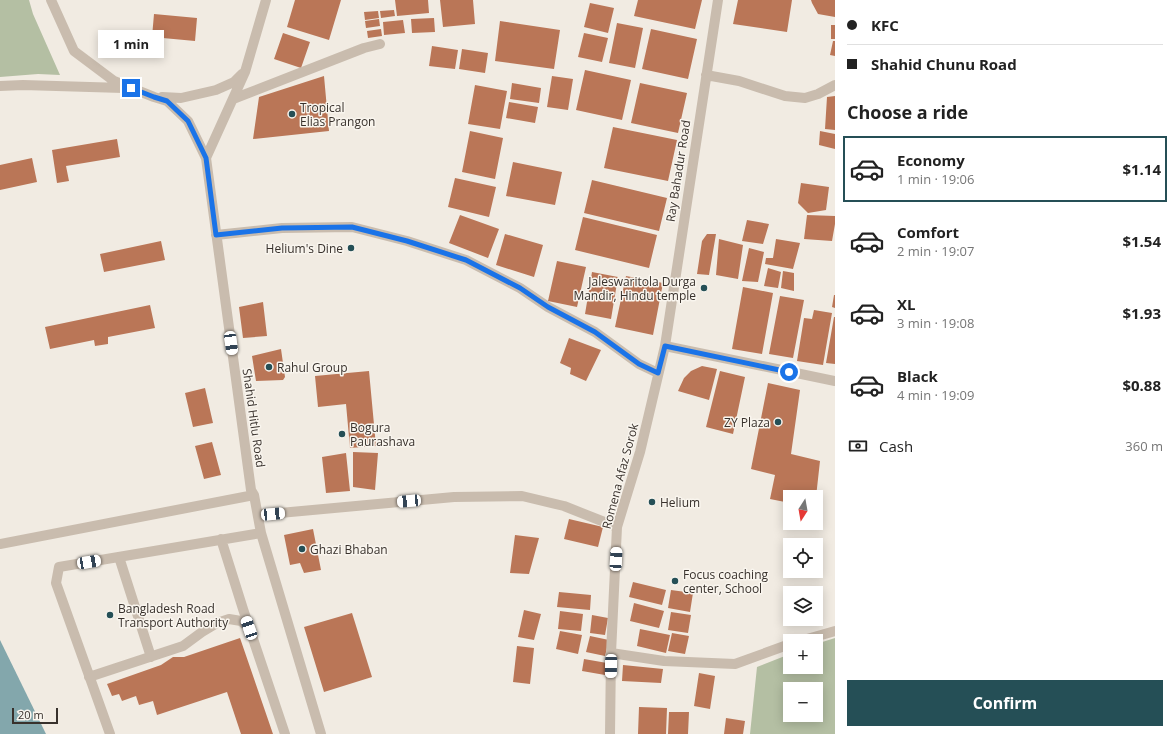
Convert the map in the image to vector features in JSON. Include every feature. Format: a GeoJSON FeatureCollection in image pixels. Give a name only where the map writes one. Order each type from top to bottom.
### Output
{"type":"FeatureCollection","features":[{"type":"Feature","properties":{"kind":"street","name":"Shahid Hitlu Road"},"geometry":{"type":"LineString","coordinates":[[50,0],[74,50],[114,81],[167,101],[188,121],[206,158],[251,490],[254,495],[261,532],[321,734]]}},
{"type":"Feature","properties":{"kind":"street"},"geometry":{"type":"LineString","coordinates":[[206,158],[245,72],[266,0]]}},
{"type":"Feature","properties":{"kind":"street","name":"Ray Bahadur Road"},"geometry":{"type":"LineString","coordinates":[[665,346],[718,0]]}},
{"type":"Feature","properties":{"kind":"street"},"geometry":{"type":"LineString","coordinates":[[233,99],[364,48],[380,44]]}},
{"type":"Feature","properties":{"kind":"street"},"geometry":{"type":"LineString","coordinates":[[154,97],[181,98],[216,90],[234,82],[245,72]]}},
{"type":"Feature","properties":{"kind":"street"},"geometry":{"type":"LineString","coordinates":[[706,75],[739,81],[785,96],[805,98],[818,94],[835,85]]}},
{"type":"Feature","properties":{"kind":"street"},"geometry":{"type":"LineString","coordinates":[[0,86],[23,85],[131,88]]}},
{"type":"Feature","properties":{"kind":"street"},"geometry":{"type":"LineString","coordinates":[[216,235],[282,228],[352,227],[407,241],[466,260],[520,288],[548,307],[595,332],[639,364],[658,373]]}},
{"type":"Feature","properties":{"kind":"street"},"geometry":{"type":"LineString","coordinates":[[665,346],[835,381]]}},
{"type":"Feature","properties":{"kind":"street","name":"Romena Afaz Sorok"},"geometry":{"type":"LineString","coordinates":[[610,734],[617,527],[640,452],[665,346]]}},
{"type":"Feature","properties":{"kind":"street"},"geometry":{"type":"LineString","coordinates":[[0,544],[254,495]]}},
{"type":"Feature","properties":{"kind":"street"},"geometry":{"type":"LineString","coordinates":[[258,516],[454,497],[522,496],[564,506],[617,527]]}},
{"type":"Feature","properties":{"kind":"street"},"geometry":{"type":"LineString","coordinates":[[110,734],[56,583],[60,567],[261,532]]}},
{"type":"Feature","properties":{"kind":"street"},"geometry":{"type":"LineString","coordinates":[[221,539],[285,734]]}},
{"type":"Feature","properties":{"kind":"street"},"geometry":{"type":"LineString","coordinates":[[119,557],[151,657]]}},
{"type":"Feature","properties":{"kind":"street"},"geometry":{"type":"LineString","coordinates":[[89,677],[183,646],[217,623],[229,619],[241,622],[249,628]]}},
{"type":"Feature","properties":{"kind":"street"},"geometry":{"type":"LineString","coordinates":[[823,634],[835,631]]}},
{"type":"Feature","properties":{"kind":"street"},"geometry":{"type":"LineString","coordinates":[[612,653],[664,661],[735,664],[783,647]]}},
{"type":"Feature","properties":{"kind":"green space"},"geometry":{"type":"Polygon","coordinates":[[[0,0],[29,0],[33,14],[60,75],[38,74],[0,77],[0,0]]]}},
{"type":"Feature","properties":{"kind":"green space"},"geometry":{"type":"Polygon","coordinates":[[[835,638],[835,734],[750,734],[757,667],[783,657],[783,674],[823,674],[823,642],[835,638]]]}},
{"type":"Feature","properties":{"kind":"water"},"geometry":{"type":"Polygon","coordinates":[[[0,640],[46,734],[0,734],[0,640]]]}},
{"type":"Feature","properties":{"kind":"building"},"geometry":{"type":"Polygon","coordinates":[[[295,0],[341,0],[329,40],[287,27],[295,0]]]}},
{"type":"Feature","properties":{"kind":"building"},"geometry":{"type":"Polygon","coordinates":[[[395,0],[428,0],[429,13],[397,16],[395,0]]]}},
{"type":"Feature","properties":{"kind":"building"},"geometry":{"type":"Polygon","coordinates":[[[440,0],[473,0],[475,24],[443,27],[440,0]]]}},
{"type":"Feature","properties":{"kind":"building"},"geometry":{"type":"Polygon","coordinates":[[[638,0],[702,0],[695,29],[634,16],[638,0]]]}},
{"type":"Feature","properties":{"kind":"building"},"geometry":{"type":"Polygon","coordinates":[[[738,0],[792,0],[787,32],[733,24],[738,0]]]}},
{"type":"Feature","properties":{"kind":"building"},"geometry":{"type":"Polygon","coordinates":[[[811,0],[835,0],[835,17],[818,14],[811,0]]]}},
{"type":"Feature","properties":{"kind":"building"},"geometry":{"type":"Polygon","coordinates":[[[590,3],[614,8],[608,33],[584,27],[590,3]]]}},
{"type":"Feature","properties":{"kind":"building"},"geometry":{"type":"Polygon","coordinates":[[[394,10],[395,16],[381,18],[380,11],[394,10]]]}},
{"type":"Feature","properties":{"kind":"building"},"geometry":{"type":"Polygon","coordinates":[[[378,11],[379,18],[365,20],[364,12],[378,11]]]}},
{"type":"Feature","properties":{"kind":"building"},"geometry":{"type":"Polygon","coordinates":[[[154,14],[197,18],[195,41],[152,37],[154,14]]]}},
{"type":"Feature","properties":{"kind":"building"},"geometry":{"type":"Polygon","coordinates":[[[434,18],[435,32],[412,33],[411,19],[434,18]]]}},
{"type":"Feature","properties":{"kind":"building"},"geometry":{"type":"Polygon","coordinates":[[[379,19],[380,26],[366,28],[365,21],[379,19]]]}},
{"type":"Feature","properties":{"kind":"building"},"geometry":{"type":"Polygon","coordinates":[[[403,20],[405,33],[384,35],[383,22],[403,20]]]}},
{"type":"Feature","properties":{"kind":"building"},"geometry":{"type":"Polygon","coordinates":[[[500,21],[560,30],[554,69],[495,61],[500,21]]]}},
{"type":"Feature","properties":{"kind":"building"},"geometry":{"type":"Polygon","coordinates":[[[617,23],[643,28],[635,68],[609,63],[617,23]]]}},
{"type":"Feature","properties":{"kind":"building"},"geometry":{"type":"Polygon","coordinates":[[[831,25],[835,25],[835,39],[831,39],[831,25]]]}},
{"type":"Feature","properties":{"kind":"building"},"geometry":{"type":"Polygon","coordinates":[[[381,29],[382,36],[368,38],[367,31],[381,29]]]}},
{"type":"Feature","properties":{"kind":"building"},"geometry":{"type":"Polygon","coordinates":[[[651,29],[697,39],[688,79],[642,69],[651,29]]]}},
{"type":"Feature","properties":{"kind":"building"},"geometry":{"type":"Polygon","coordinates":[[[283,33],[310,42],[301,68],[274,59],[283,33]]]}},
{"type":"Feature","properties":{"kind":"building"},"geometry":{"type":"Polygon","coordinates":[[[584,33],[608,38],[602,62],[578,57],[584,33]]]}},
{"type":"Feature","properties":{"kind":"building"},"geometry":{"type":"Polygon","coordinates":[[[833,41],[835,41],[835,56],[830,55],[833,41]]]}},
{"type":"Feature","properties":{"kind":"building"},"geometry":{"type":"Polygon","coordinates":[[[432,46],[458,50],[455,69],[429,66],[432,46]]]}},
{"type":"Feature","properties":{"kind":"building"},"geometry":{"type":"Polygon","coordinates":[[[462,49],[488,53],[485,73],[459,69],[462,49]]]}},
{"type":"Feature","properties":{"kind":"building"},"geometry":{"type":"Polygon","coordinates":[[[585,70],[631,80],[622,120],[576,110],[585,70]]]}},
{"type":"Feature","properties":{"kind":"building","name":"Tropical Elias Prangon"},"geometry":{"type":"Polygon","coordinates":[[[324,76],[329,131],[253,139],[259,97],[324,76]]]}},
{"type":"Feature","properties":{"kind":"building"},"geometry":{"type":"Polygon","coordinates":[[[552,76],[573,79],[568,110],[547,107],[552,76]]]}},
{"type":"Feature","properties":{"kind":"building"},"geometry":{"type":"Polygon","coordinates":[[[512,83],[541,88],[539,103],[510,99],[512,83]]]}},
{"type":"Feature","properties":{"kind":"building"},"geometry":{"type":"Polygon","coordinates":[[[640,83],[687,93],[678,133],[631,123],[640,83]]]}},
{"type":"Feature","properties":{"kind":"building"},"geometry":{"type":"Polygon","coordinates":[[[475,85],[507,91],[500,129],[468,124],[475,85]]]}},
{"type":"Feature","properties":{"kind":"building"},"geometry":{"type":"Polygon","coordinates":[[[835,96],[835,130],[825,129],[827,97],[835,96]]]}},
{"type":"Feature","properties":{"kind":"building"},"geometry":{"type":"Polygon","coordinates":[[[509,102],[538,107],[535,123],[506,118],[509,102]]]}},
{"type":"Feature","properties":{"kind":"building"},"geometry":{"type":"Polygon","coordinates":[[[613,127],[677,140],[668,181],[604,168],[613,127]]]}},
{"type":"Feature","properties":{"kind":"building"},"geometry":{"type":"Polygon","coordinates":[[[470,131],[503,138],[495,179],[462,172],[470,131]]]}},
{"type":"Feature","properties":{"kind":"building"},"geometry":{"type":"Polygon","coordinates":[[[820,131],[835,134],[835,149],[819,145],[820,131]]]}},
{"type":"Feature","properties":{"kind":"building"},"geometry":{"type":"Polygon","coordinates":[[[117,139],[120,157],[66,166],[69,181],[57,183],[52,150],[117,139]]]}},
{"type":"Feature","properties":{"kind":"building"},"geometry":{"type":"Polygon","coordinates":[[[32,158],[37,182],[0,190],[0,165],[32,158]]]}},
{"type":"Feature","properties":{"kind":"building"},"geometry":{"type":"Polygon","coordinates":[[[513,162],[562,172],[555,205],[506,196],[513,162]]]}},
{"type":"Feature","properties":{"kind":"building"},"geometry":{"type":"Polygon","coordinates":[[[455,178],[496,187],[489,217],[448,207],[455,178]]]}},
{"type":"Feature","properties":{"kind":"building"},"geometry":{"type":"Polygon","coordinates":[[[592,180],[667,198],[659,231],[584,213],[592,180]]]}},
{"type":"Feature","properties":{"kind":"building"},"geometry":{"type":"Polygon","coordinates":[[[801,183],[829,187],[826,210],[808,213],[798,203],[801,183]]]}},
{"type":"Feature","properties":{"kind":"building"},"geometry":{"type":"Polygon","coordinates":[[[460,215],[499,229],[488,258],[449,243],[460,215]]]}},
{"type":"Feature","properties":{"kind":"building"},"geometry":{"type":"Polygon","coordinates":[[[807,215],[835,216],[832,241],[804,239],[807,215]]]}},
{"type":"Feature","properties":{"kind":"building"},"geometry":{"type":"Polygon","coordinates":[[[583,217],[657,235],[649,268],[575,250],[583,217]]]}},
{"type":"Feature","properties":{"kind":"building"},"geometry":{"type":"Polygon","coordinates":[[[747,220],[769,224],[763,244],[742,241],[747,220]]]}},
{"type":"Feature","properties":{"kind":"building"},"geometry":{"type":"Polygon","coordinates":[[[505,234],[543,245],[534,277],[496,265],[505,234]]]}},
{"type":"Feature","properties":{"kind":"building"},"geometry":{"type":"Polygon","coordinates":[[[707,234],[716,234],[709,275],[697,274],[702,241],[707,234]]]}},
{"type":"Feature","properties":{"kind":"building"},"geometry":{"type":"Polygon","coordinates":[[[719,239],[743,245],[738,279],[716,275],[719,239]]]}},
{"type":"Feature","properties":{"kind":"building"},"geometry":{"type":"Polygon","coordinates":[[[776,239],[800,243],[793,269],[765,264],[766,258],[773,258],[776,239]]]}},
{"type":"Feature","properties":{"kind":"building"},"geometry":{"type":"Polygon","coordinates":[[[161,241],[165,260],[104,272],[100,254],[161,241]]]}},
{"type":"Feature","properties":{"kind":"building"},"geometry":{"type":"Polygon","coordinates":[[[749,248],[764,252],[758,282],[742,281],[749,248]]]}},
{"type":"Feature","properties":{"kind":"building"},"geometry":{"type":"Polygon","coordinates":[[[557,261],[586,267],[577,307],[548,301],[557,261]]]}},
{"type":"Feature","properties":{"kind":"building"},"geometry":{"type":"Polygon","coordinates":[[[768,268],[781,272],[778,288],[764,286],[768,268]]]}},
{"type":"Feature","properties":{"kind":"building"},"geometry":{"type":"Polygon","coordinates":[[[783,271],[794,273],[794,291],[781,288],[783,271]]]}},
{"type":"Feature","properties":{"kind":"building"},"geometry":{"type":"Polygon","coordinates":[[[592,272],[618,277],[611,319],[585,314],[592,272]]]}},
{"type":"Feature","properties":{"kind":"building"},"geometry":{"type":"Polygon","coordinates":[[[626,276],[663,283],[653,335],[615,327],[626,276]]]}},
{"type":"Feature","properties":{"kind":"building"},"geometry":{"type":"Polygon","coordinates":[[[743,287],[773,293],[762,354],[732,349],[743,287]]]}},
{"type":"Feature","properties":{"kind":"building"},"geometry":{"type":"Polygon","coordinates":[[[835,295],[835,308],[832,307],[835,295]]]}},
{"type":"Feature","properties":{"kind":"building"},"geometry":{"type":"Polygon","coordinates":[[[780,296],[804,300],[793,358],[769,354],[780,296]]]}},
{"type":"Feature","properties":{"kind":"building"},"geometry":{"type":"Polygon","coordinates":[[[263,302],[267,336],[243,338],[239,307],[263,302]]]}},
{"type":"Feature","properties":{"kind":"building"},"geometry":{"type":"Polygon","coordinates":[[[150,305],[155,328],[108,337],[108,344],[95,346],[94,340],[50,349],[45,327],[150,305]]]}},
{"type":"Feature","properties":{"kind":"building"},"geometry":{"type":"Polygon","coordinates":[[[814,310],[832,313],[823,365],[797,361],[804,318],[812,319],[814,310]]]}},
{"type":"Feature","properties":{"kind":"building"},"geometry":{"type":"Polygon","coordinates":[[[835,317],[835,364],[826,363],[835,317]]]}},
{"type":"Feature","properties":{"kind":"building"},"geometry":{"type":"Polygon","coordinates":[[[569,338],[601,350],[586,381],[570,374],[571,368],[560,363],[569,338]]]}},
{"type":"Feature","properties":{"kind":"building","name":"Rahul Group"},"geometry":{"type":"Polygon","coordinates":[[[281,349],[285,377],[283,380],[256,381],[252,356],[281,349]]]}},
{"type":"Feature","properties":{"kind":"building"},"geometry":{"type":"Polygon","coordinates":[[[702,366],[717,369],[709,400],[678,391],[684,378],[691,371],[702,366]]]}},
{"type":"Feature","properties":{"kind":"building"},"geometry":{"type":"Polygon","coordinates":[[[369,371],[376,446],[350,448],[346,404],[318,407],[315,376],[369,371]]]}},
{"type":"Feature","properties":{"kind":"building"},"geometry":{"type":"Polygon","coordinates":[[[720,371],[745,377],[733,434],[706,427],[720,371]]]}},
{"type":"Feature","properties":{"kind":"building","name":"ZY Plaza"},"geometry":{"type":"Polygon","coordinates":[[[768,383],[800,390],[791,454],[820,461],[817,490],[783,490],[783,502],[770,499],[775,475],[751,469],[768,383]]]}},
{"type":"Feature","properties":{"kind":"building"},"geometry":{"type":"Polygon","coordinates":[[[205,388],[213,423],[193,427],[185,393],[205,388]]]}},
{"type":"Feature","properties":{"kind":"building"},"geometry":{"type":"Polygon","coordinates":[[[212,442],[221,475],[204,479],[195,446],[212,442]]]}},
{"type":"Feature","properties":{"kind":"building"},"geometry":{"type":"Polygon","coordinates":[[[353,452],[378,453],[375,490],[353,487],[353,452]]]}},
{"type":"Feature","properties":{"kind":"building"},"geometry":{"type":"Polygon","coordinates":[[[346,453],[350,491],[326,493],[322,457],[346,453]]]}},
{"type":"Feature","properties":{"kind":"building"},"geometry":{"type":"Polygon","coordinates":[[[569,519],[603,527],[598,547],[564,539],[569,519]]]}},
{"type":"Feature","properties":{"kind":"building","name":"Ghazi Bhaban"},"geometry":{"type":"Polygon","coordinates":[[[313,529],[321,570],[304,573],[300,563],[290,565],[284,535],[313,529]]]}},
{"type":"Feature","properties":{"kind":"building"},"geometry":{"type":"Polygon","coordinates":[[[515,535],[539,538],[529,574],[510,573],[515,535]]]}},
{"type":"Feature","properties":{"kind":"building"},"geometry":{"type":"Polygon","coordinates":[[[633,582],[666,590],[662,605],[629,597],[633,582]]]}},
{"type":"Feature","properties":{"kind":"building"},"geometry":{"type":"Polygon","coordinates":[[[671,590],[693,593],[690,612],[668,608],[671,590]]]}},
{"type":"Feature","properties":{"kind":"building"},"geometry":{"type":"Polygon","coordinates":[[[559,592],[591,595],[590,610],[557,607],[559,592]]]}},
{"type":"Feature","properties":{"kind":"building"},"geometry":{"type":"Polygon","coordinates":[[[634,603],[664,611],[659,628],[630,621],[634,603]]]}},
{"type":"Feature","properties":{"kind":"building"},"geometry":{"type":"Polygon","coordinates":[[[524,610],[541,614],[534,640],[518,637],[524,610]]]}},
{"type":"Feature","properties":{"kind":"building"},"geometry":{"type":"Polygon","coordinates":[[[560,611],[583,614],[581,631],[558,629],[560,611]]]}},
{"type":"Feature","properties":{"kind":"building"},"geometry":{"type":"Polygon","coordinates":[[[671,612],[691,615],[688,633],[668,630],[671,612]]]}},
{"type":"Feature","properties":{"kind":"building"},"geometry":{"type":"Polygon","coordinates":[[[352,613],[372,677],[324,692],[304,627],[352,613]]]}},
{"type":"Feature","properties":{"kind":"building"},"geometry":{"type":"Polygon","coordinates":[[[592,615],[608,618],[605,635],[590,633],[592,615]]]}},
{"type":"Feature","properties":{"kind":"building"},"geometry":{"type":"Polygon","coordinates":[[[640,629],[670,635],[666,653],[637,646],[640,629]]]}},
{"type":"Feature","properties":{"kind":"building"},"geometry":{"type":"Polygon","coordinates":[[[560,631],[582,635],[578,654],[556,649],[560,631]]]}},
{"type":"Feature","properties":{"kind":"building"},"geometry":{"type":"Polygon","coordinates":[[[672,633],[689,636],[685,654],[668,651],[672,633]]]}},
{"type":"Feature","properties":{"kind":"building"},"geometry":{"type":"Polygon","coordinates":[[[590,636],[609,640],[605,656],[586,652],[590,636]]]}},
{"type":"Feature","properties":{"kind":"building"},"geometry":{"type":"Polygon","coordinates":[[[240,638],[273,734],[241,734],[227,692],[157,715],[153,701],[139,705],[136,696],[122,701],[119,694],[112,696],[107,684],[161,665],[173,657],[184,657],[240,638]]]}},
{"type":"Feature","properties":{"kind":"building"},"geometry":{"type":"Polygon","coordinates":[[[517,646],[534,648],[530,684],[513,682],[517,646]]]}},
{"type":"Feature","properties":{"kind":"building"},"geometry":{"type":"Polygon","coordinates":[[[584,659],[607,663],[605,675],[582,671],[584,659]]]}},
{"type":"Feature","properties":{"kind":"building"},"geometry":{"type":"Polygon","coordinates":[[[623,665],[663,669],[661,683],[622,681],[623,665]]]}},
{"type":"Feature","properties":{"kind":"building"},"geometry":{"type":"Polygon","coordinates":[[[699,673],[715,676],[710,709],[694,706],[699,673]]]}},
{"type":"Feature","properties":{"kind":"building"},"geometry":{"type":"Polygon","coordinates":[[[639,707],[667,708],[666,734],[638,734],[639,707]]]}},
{"type":"Feature","properties":{"kind":"building"},"geometry":{"type":"Polygon","coordinates":[[[669,712],[689,712],[688,734],[668,734],[669,712]]]}},
{"type":"Feature","properties":{"kind":"building"},"geometry":{"type":"Polygon","coordinates":[[[726,718],[745,721],[743,734],[724,734],[726,718]]]}},
{"type":"Feature","properties":{"kind":"place","name":"Tropical Elias Prangon"},"geometry":{"type":"Point","coordinates":[292,114]}},
{"type":"Feature","properties":{"kind":"place","name":"Helium's Dine"},"geometry":{"type":"Point","coordinates":[351,248]}},
{"type":"Feature","properties":{"kind":"place","name":"Jaleswaritola Durga Mandir, Hindu temple"},"geometry":{"type":"Point","coordinates":[704,288]}},
{"type":"Feature","properties":{"kind":"place","name":"Rahul Group"},"geometry":{"type":"Point","coordinates":[269,367]}},
{"type":"Feature","properties":{"kind":"place","name":"ZY Plaza"},"geometry":{"type":"Point","coordinates":[778,422]}},
{"type":"Feature","properties":{"kind":"place","name":"Bogura Paurashava"},"geometry":{"type":"Point","coordinates":[342,434]}},
{"type":"Feature","properties":{"kind":"place","name":"Helium"},"geometry":{"type":"Point","coordinates":[652,502]}},
{"type":"Feature","properties":{"kind":"place","name":"Ghazi Bhaban"},"geometry":{"type":"Point","coordinates":[302,549]}},
{"type":"Feature","properties":{"kind":"place","name":"Focus coaching center, School"},"geometry":{"type":"Point","coordinates":[675,581]}},
{"type":"Feature","properties":{"kind":"place","name":"Bangladesh Road Transport Authority"},"geometry":{"type":"Point","coordinates":[110,615]}},
{"type":"Feature","properties":{"kind":"route"},"geometry":{"type":"LineString","coordinates":[[131,88],[167,101],[188,121],[206,158],[216,235],[282,228],[352,227],[407,241],[466,260],[520,288],[548,307],[595,332],[639,364],[658,373],[665,346],[789,372]]}}]}
